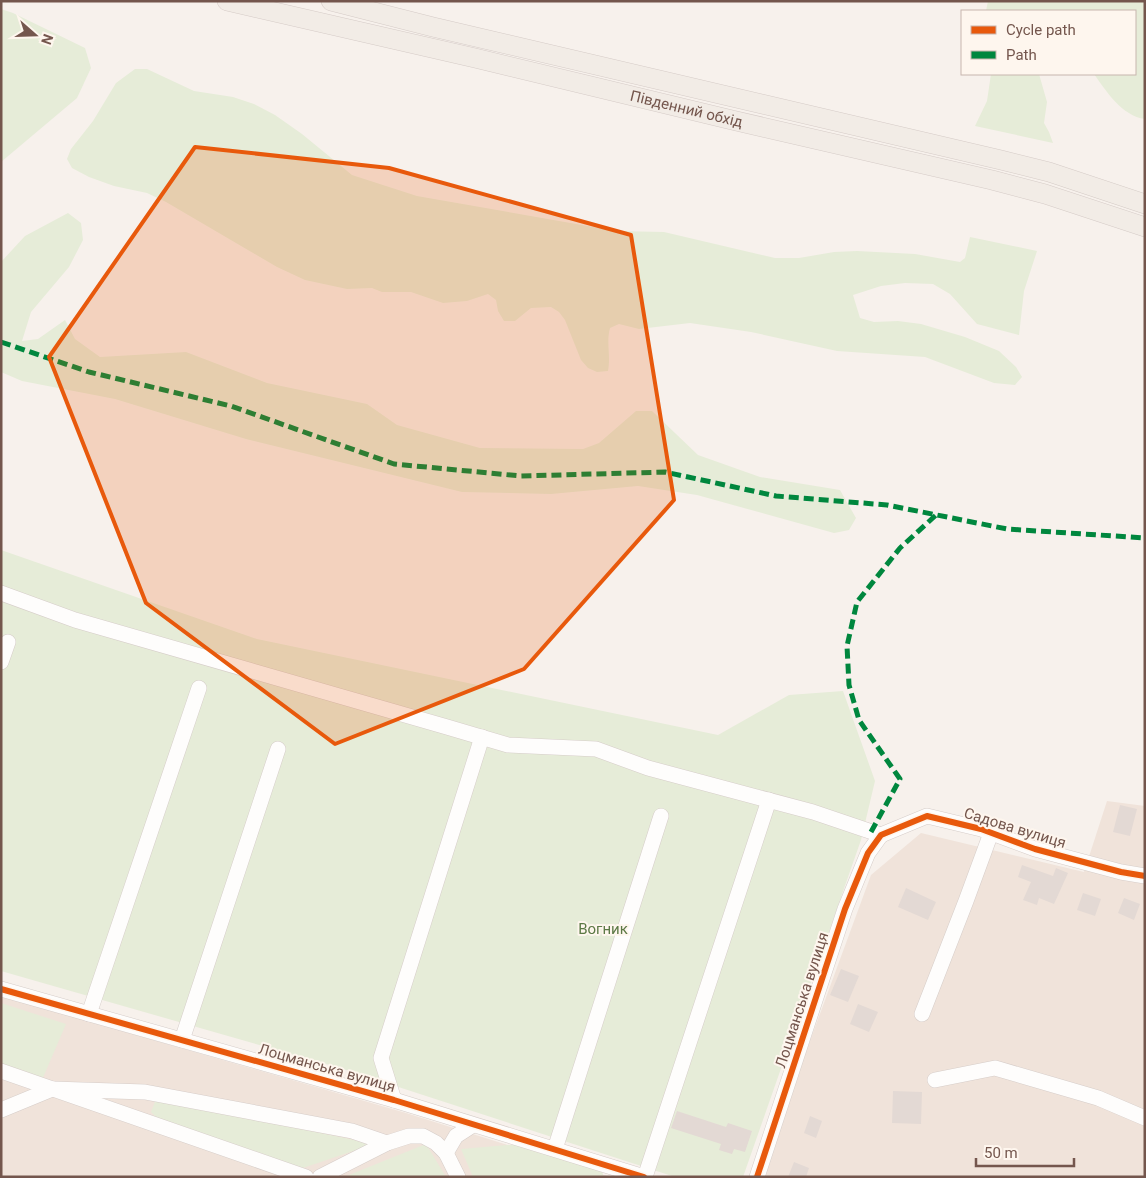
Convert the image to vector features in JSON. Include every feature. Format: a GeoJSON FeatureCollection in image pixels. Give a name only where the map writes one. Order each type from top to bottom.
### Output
{"type":"FeatureCollection","features":[{"type":"Feature","properties":{"kind":"main road","name":"Південний обхід"},"geometry":{"type":"LineString","coordinates":[[227,1],[992,180],[1054,197],[1145,227]]}},
{"type":"Feature","properties":{"kind":"main road","name":"Південний обхід"},"geometry":{"type":"LineString","coordinates":[[331,1],[433,27],[1001,160],[1049,172],[1145,204]]}},
{"type":"Feature","properties":{"kind":"street"},"geometry":{"type":"LineString","coordinates":[[1,593],[75,620],[508,745],[596,749],[648,768],[813,812],[881,835]]}},
{"type":"Feature","properties":{"kind":"street"},"geometry":{"type":"LineString","coordinates":[[1,662],[8,642]]}},
{"type":"Feature","properties":{"kind":"street"},"geometry":{"type":"LineString","coordinates":[[89,1014],[199,688]]}},
{"type":"Feature","properties":{"kind":"street"},"geometry":{"type":"LineString","coordinates":[[394,1100],[381,1058],[482,737]]}},
{"type":"Feature","properties":{"kind":"street"},"geometry":{"type":"LineString","coordinates":[[182,1040],[278,749]]}},
{"type":"Feature","properties":{"kind":"street"},"geometry":{"type":"LineString","coordinates":[[644,1177],[768,800]]}},
{"type":"Feature","properties":{"kind":"street"},"geometry":{"type":"LineString","coordinates":[[555,1149],[661,816]]}},
{"type":"Feature","properties":{"kind":"street","name":"Садова вулиця"},"geometry":{"type":"LineString","coordinates":[[881,835],[927,816],[981,829],[1035,849],[1121,872],[1145,876]]}},
{"type":"Feature","properties":{"kind":"street"},"geometry":{"type":"LineString","coordinates":[[922,1014],[991,833]]}},
{"type":"Feature","properties":{"kind":"street","name":"Лоцманська вулиця"},"geometry":{"type":"LineString","coordinates":[[758,1177],[845,909],[868,853],[881,835]]}},
{"type":"Feature","properties":{"kind":"street","name":"Лоцманська вулиця"},"geometry":{"type":"LineString","coordinates":[[1,988],[394,1100],[555,1149],[611,1171],[644,1177]]}},
{"type":"Feature","properties":{"kind":"street"},"geometry":{"type":"LineString","coordinates":[[935,1080],[996,1068],[1098,1098],[1145,1118]]}},
{"type":"Feature","properties":{"kind":"street"},"geometry":{"type":"LineString","coordinates":[[1,1071],[306,1177]]}},
{"type":"Feature","properties":{"kind":"street"},"geometry":{"type":"LineString","coordinates":[[1,1110],[52,1088],[145,1092],[352,1131],[387,1143]]}},
{"type":"Feature","properties":{"kind":"street"},"geometry":{"type":"LineString","coordinates":[[446,1153],[456,1136],[473,1124]]}},
{"type":"Feature","properties":{"kind":"street"},"geometry":{"type":"LineString","coordinates":[[320,1177],[387,1143],[409,1136],[423,1136],[436,1143],[446,1153],[458,1177]]}},
{"type":"Feature","properties":{"kind":"highlighted area"},"geometry":{"type":"Polygon","coordinates":[[[195,147],[389,168],[631,235],[674,500],[524,669],[335,744],[146,603],[49,357],[195,147]]]}},
{"type":"Feature","properties":{"kind":"shaded area"},"geometry":{"type":"Polygon","coordinates":[[[1107,801],[1145,806],[1145,1177],[760,1177],[871,875],[921,833],[1084,872],[1107,801]]]}},
{"type":"Feature","properties":{"kind":"shaded area"},"geometry":{"type":"Polygon","coordinates":[[[1,996],[406,1113],[610,1177],[1,1177],[1,996]]]}},
{"type":"Feature","properties":{"kind":"green space"},"geometry":{"type":"Polygon","coordinates":[[[988,1],[1145,1],[1145,119],[1129,113],[1115,102],[1095,75],[1136,75],[1136,10],[986,10],[988,1]]]}},
{"type":"Feature","properties":{"kind":"green space"},"geometry":{"type":"Polygon","coordinates":[[[1,9],[85,48],[91,68],[77,98],[1,162],[1,9]]]}},
{"type":"Feature","properties":{"kind":"green space"},"geometry":{"type":"Polygon","coordinates":[[[135,69],[147,69],[194,91],[233,97],[254,104],[275,115],[302,134],[352,175],[417,196],[616,231],[664,232],[775,258],[799,258],[834,252],[857,251],[915,254],[960,262],[965,258],[970,237],[1037,251],[1024,291],[1019,335],[977,324],[950,294],[933,284],[905,283],[881,286],[853,295],[860,318],[874,322],[898,321],[921,324],[965,337],[999,351],[1016,367],[1022,377],[1015,385],[994,383],[925,357],[837,351],[751,332],[690,323],[639,329],[619,324],[610,328],[608,371],[597,372],[588,368],[581,360],[565,320],[559,312],[551,307],[531,308],[515,321],[504,321],[498,311],[496,300],[488,294],[467,301],[443,303],[411,292],[382,292],[372,288],[347,289],[305,280],[277,267],[166,202],[147,193],[114,186],[89,177],[72,168],[67,159],[71,149],[93,121],[116,83],[135,69]]]}},
{"type":"Feature","properties":{"kind":"green space"},"geometry":{"type":"Polygon","coordinates":[[[991,75],[1039,75],[1047,102],[1044,123],[1053,143],[975,126],[987,101],[991,75]]]}},
{"type":"Feature","properties":{"kind":"green space"},"geometry":{"type":"Polygon","coordinates":[[[68,213],[81,223],[83,240],[69,267],[31,312],[22,341],[38,339],[65,320],[75,339],[100,357],[186,352],[267,383],[367,404],[397,425],[480,448],[583,449],[599,443],[636,411],[652,411],[698,455],[760,477],[840,490],[856,518],[849,530],[834,533],[697,495],[638,486],[551,494],[462,492],[246,439],[115,399],[22,381],[1,372],[1,262],[25,236],[68,213]]]}},
{"type":"Feature","properties":{"kind":"green space","name":"Вогник"},"geometry":{"type":"Polygon","coordinates":[[[1,550],[257,639],[718,735],[789,695],[843,691],[875,781],[861,840],[743,1177],[675,1177],[343,1069],[1,971],[1,550]]]}},
{"type":"Feature","properties":{"kind":"green space"},"geometry":{"type":"Polygon","coordinates":[[[1,1003],[66,1024],[42,1080],[1,1067],[1,1003]]]}},
{"type":"Feature","properties":{"kind":"green space"},"geometry":{"type":"Polygon","coordinates":[[[156,1099],[374,1144],[303,1168],[160,1121],[151,1112],[156,1099]]]}},
{"type":"Feature","properties":{"kind":"green space"},"geometry":{"type":"Polygon","coordinates":[[[426,1144],[446,1177],[346,1177],[349,1175],[426,1144]]]}},
{"type":"Feature","properties":{"kind":"green space"},"geometry":{"type":"Polygon","coordinates":[[[519,1144],[601,1169],[604,1177],[473,1177],[461,1149],[519,1144]]]}},
{"type":"Feature","properties":{"kind":"building"},"geometry":{"type":"Polygon","coordinates":[[[1120,805],[1137,809],[1130,836],[1113,832],[1120,805]]]}},
{"type":"Feature","properties":{"kind":"building"},"geometry":{"type":"Polygon","coordinates":[[[1022,865],[1053,876],[1056,868],[1068,873],[1054,904],[1039,898],[1037,905],[1023,900],[1031,882],[1018,877],[1022,865]]]}},
{"type":"Feature","properties":{"kind":"building"},"geometry":{"type":"Polygon","coordinates":[[[906,888],[936,902],[928,920],[898,907],[906,888]]]}},
{"type":"Feature","properties":{"kind":"building"},"geometry":{"type":"Polygon","coordinates":[[[1083,893],[1101,899],[1095,916],[1077,910],[1083,893]]]}},
{"type":"Feature","properties":{"kind":"building"},"geometry":{"type":"Polygon","coordinates":[[[1124,898],[1140,904],[1134,920],[1118,913],[1124,898]]]}},
{"type":"Feature","properties":{"kind":"building"},"geometry":{"type":"Polygon","coordinates":[[[841,969],[859,976],[848,1002],[830,995],[841,969]]]}},
{"type":"Feature","properties":{"kind":"building"},"geometry":{"type":"Polygon","coordinates":[[[858,1004],[878,1012],[869,1032],[850,1024],[858,1004]]]}},
{"type":"Feature","properties":{"kind":"building"},"geometry":{"type":"Polygon","coordinates":[[[893,1091],[922,1092],[921,1124],[892,1123],[893,1091]]]}},
{"type":"Feature","properties":{"kind":"building"},"geometry":{"type":"Polygon","coordinates":[[[677,1111],[726,1127],[728,1123],[752,1131],[745,1152],[734,1149],[732,1154],[719,1150],[721,1144],[671,1128],[677,1111]]]}},
{"type":"Feature","properties":{"kind":"building"},"geometry":{"type":"Polygon","coordinates":[[[810,1116],[822,1121],[816,1138],[804,1133],[810,1116]]]}},
{"type":"Feature","properties":{"kind":"building"},"geometry":{"type":"Polygon","coordinates":[[[794,1162],[809,1168],[806,1177],[788,1177],[794,1162]]]}},
{"type":"Feature","properties":{"kind":"marked path"},"geometry":{"type":"LineString","coordinates":[[1,342],[89,372],[231,406],[394,464],[521,476],[665,472],[776,496],[887,505],[1007,529],[1145,538]]}},
{"type":"Feature","properties":{"kind":"marked path"},"geometry":{"type":"LineString","coordinates":[[871,832],[900,779],[859,720],[849,685],[847,646],[857,602],[900,548],[936,515]]}},
{"type":"Feature","properties":{"kind":"cycle path"},"geometry":{"type":"LineString","coordinates":[[757,1177],[845,909],[868,853],[881,835],[927,816],[981,829],[1035,849],[1121,872],[1145,876]]}},
{"type":"Feature","properties":{"kind":"cycle path"},"geometry":{"type":"LineString","coordinates":[[1,989],[394,1100],[644,1177]]}}]}
